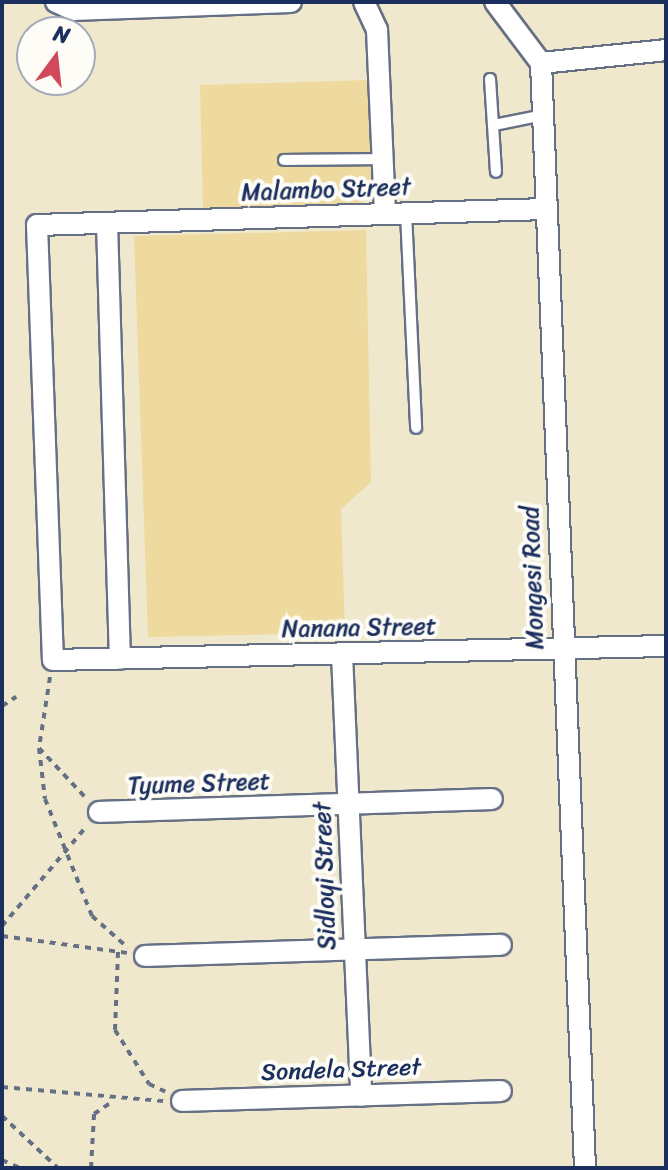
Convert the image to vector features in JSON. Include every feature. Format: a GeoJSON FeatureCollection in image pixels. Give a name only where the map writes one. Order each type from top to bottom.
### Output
{"type":"FeatureCollection","features":[{"type":"Feature","properties":{"kind":"street"},"geometry":{"type":"LineString","coordinates":[[56,2],[73,10],[291,2]]}},
{"type":"Feature","properties":{"kind":"street"},"geometry":{"type":"LineString","coordinates":[[364,2],[377,30],[385,214]]}},
{"type":"Feature","properties":{"kind":"street"},"geometry":{"type":"LineString","coordinates":[[495,2],[541,63],[666,50]]}},
{"type":"Feature","properties":{"kind":"street","name":"Mongesi Road"},"geometry":{"type":"LineString","coordinates":[[541,63],[585,1168]]}},
{"type":"Feature","properties":{"kind":"street","name":"Malambo Street"},"geometry":{"type":"LineString","coordinates":[[53,660],[37,225],[546,209]]}},
{"type":"Feature","properties":{"kind":"street"},"geometry":{"type":"LineString","coordinates":[[107,223],[120,659]]}},
{"type":"Feature","properties":{"kind":"street","name":"Nanana Street"},"geometry":{"type":"LineString","coordinates":[[53,660],[666,646]]}},
{"type":"Feature","properties":{"kind":"street","name":"Sidloyi Street"},"geometry":{"type":"LineString","coordinates":[[342,654],[361,1096]]}},
{"type":"Feature","properties":{"kind":"street","name":"Tyume Street"},"geometry":{"type":"LineString","coordinates":[[99,812],[492,799]]}},
{"type":"Feature","properties":{"kind":"street"},"geometry":{"type":"LineString","coordinates":[[145,956],[501,945]]}},
{"type":"Feature","properties":{"kind":"street","name":"Sondela Street"},"geometry":{"type":"LineString","coordinates":[[182,1101],[501,1091]]}},
{"type":"Feature","properties":{"kind":"lane"},"geometry":{"type":"LineString","coordinates":[[490,79],[496,172]]}},
{"type":"Feature","properties":{"kind":"lane"},"geometry":{"type":"LineString","coordinates":[[494,125],[543,115]]}},
{"type":"Feature","properties":{"kind":"lane"},"geometry":{"type":"LineString","coordinates":[[284,160],[383,159]]}},
{"type":"Feature","properties":{"kind":"lane"},"geometry":{"type":"LineString","coordinates":[[406,213],[416,428]]}},
{"type":"Feature","properties":{"kind":"path"},"geometry":{"type":"LineString","coordinates":[[53,660],[39,748],[61,854],[92,916],[116,943],[145,956]]}},
{"type":"Feature","properties":{"kind":"path"},"geometry":{"type":"LineString","coordinates":[[2,706],[16,697]]}},
{"type":"Feature","properties":{"kind":"path"},"geometry":{"type":"LineString","coordinates":[[2,926],[99,812],[39,748]]}},
{"type":"Feature","properties":{"kind":"path"},"geometry":{"type":"LineString","coordinates":[[2,936],[145,956]]}},
{"type":"Feature","properties":{"kind":"path"},"geometry":{"type":"LineString","coordinates":[[118,952],[115,1030],[149,1084],[182,1101]]}},
{"type":"Feature","properties":{"kind":"path"},"geometry":{"type":"LineString","coordinates":[[2,1087],[114,1101],[182,1101]]}},
{"type":"Feature","properties":{"kind":"path"},"geometry":{"type":"LineString","coordinates":[[91,1168],[94,1114],[114,1101]]}},
{"type":"Feature","properties":{"kind":"path"},"geometry":{"type":"LineString","coordinates":[[2,1116],[58,1168]]}},
{"type":"Feature","properties":{"kind":"path"},"geometry":{"type":"LineString","coordinates":[[2,1160],[20,1168]]}},
{"type":"Feature","properties":{"kind":"sand"},"geometry":{"type":"Polygon","coordinates":[[[368,80],[375,193],[356,206],[203,210],[200,85],[368,80]]]}},
{"type":"Feature","properties":{"kind":"sand"},"geometry":{"type":"Polygon","coordinates":[[[366,230],[371,482],[341,509],[345,633],[148,637],[134,236],[366,230]]]}}]}
